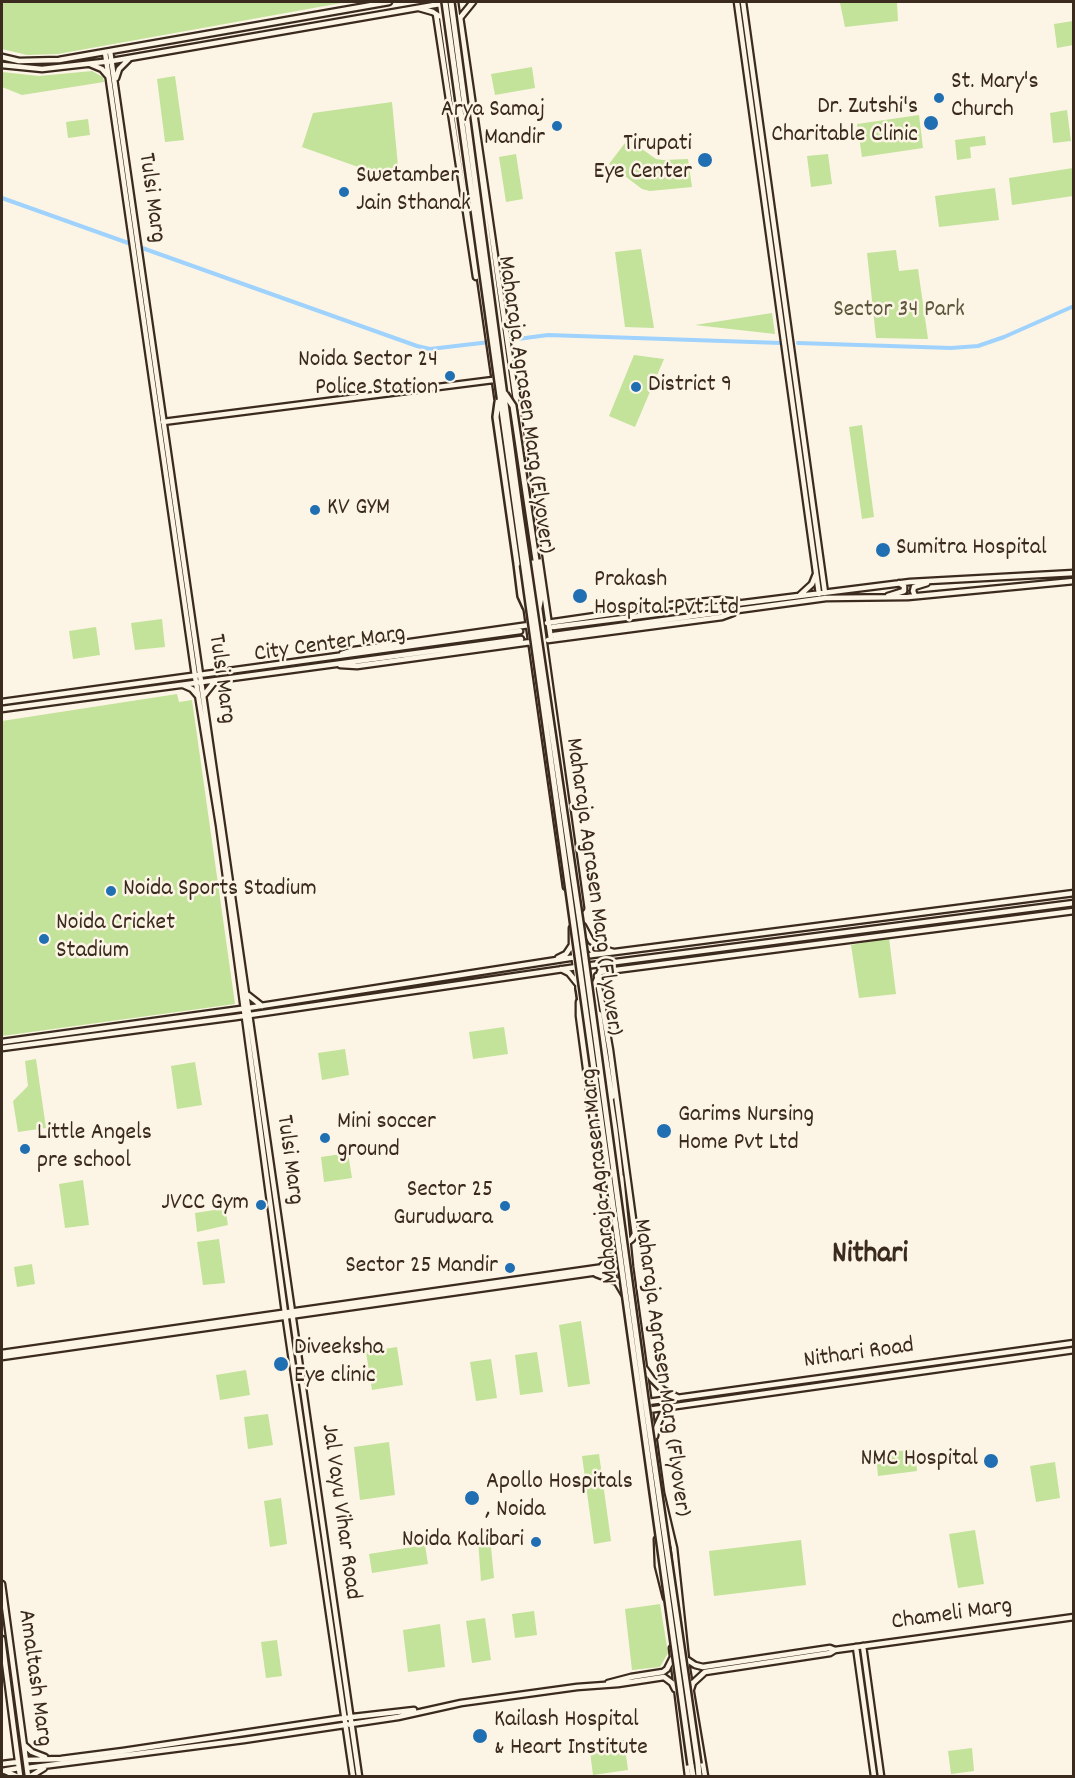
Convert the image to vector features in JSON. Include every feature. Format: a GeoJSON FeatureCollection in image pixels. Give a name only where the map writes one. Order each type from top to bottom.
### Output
{"type":"FeatureCollection","features":[{"type":"Feature","properties":{"kind":"main road","name":"Maharaja Agrasen Marg (Flyover)"},"geometry":{"type":"LineString","coordinates":[[442,2],[618,1195],[699,1776]]}},
{"type":"Feature","properties":{"kind":"main road","name":"Maharaja Agrasen Marg (Flyover)"},"geometry":{"type":"LineString","coordinates":[[453,2],[501,393],[693,1776]]}},
{"type":"Feature","properties":{"kind":"main road"},"geometry":{"type":"LineString","coordinates":[[501,393],[513,406],[542,597],[539,607]]}},
{"type":"Feature","properties":{"kind":"main road"},"geometry":{"type":"LineString","coordinates":[[501,393],[496,417],[521,596],[526,607]]}},
{"type":"Feature","properties":{"kind":"main road"},"geometry":{"type":"LineString","coordinates":[[579,988],[608,1196],[615,1215]]}},
{"type":"Feature","properties":{"kind":"main road"},"geometry":{"type":"LineString","coordinates":[[593,988],[620,1174],[618,1195]]}},
{"type":"Feature","properties":{"kind":"street"},"geometry":{"type":"LineString","coordinates":[[2,57],[19,61],[59,60],[389,2]]}},
{"type":"Feature","properties":{"kind":"street"},"geometry":{"type":"LineString","coordinates":[[2,65],[42,69],[89,64],[442,2],[548,761],[560,758]]}},
{"type":"Feature","properties":{"kind":"street"},"geometry":{"type":"LineString","coordinates":[[453,2],[458,24],[583,926],[590,956]]}},
{"type":"Feature","properties":{"kind":"street"},"geometry":{"type":"LineString","coordinates":[[458,24],[460,16],[473,2]]}},
{"type":"Feature","properties":{"kind":"street"},"geometry":{"type":"LineString","coordinates":[[737,2],[816,572],[822,593]]}},
{"type":"Feature","properties":{"kind":"street"},"geometry":{"type":"LineString","coordinates":[[743,2],[822,593]]}},
{"type":"Feature","properties":{"kind":"street"},"geometry":{"type":"LineString","coordinates":[[415,8],[440,16],[444,26]]}},
{"type":"Feature","properties":{"kind":"street"},"geometry":{"type":"LineString","coordinates":[[436,14],[481,311],[486,326]]}},
{"type":"Feature","properties":{"kind":"street"},"geometry":{"type":"LineString","coordinates":[[460,16],[552,637]]}},
{"type":"Feature","properties":{"kind":"street","name":"Tulsi Marg"},"geometry":{"type":"LineString","coordinates":[[108,52],[246,993],[246,1008]]}},
{"type":"Feature","properties":{"kind":"street"},"geometry":{"type":"LineString","coordinates":[[89,64],[102,69],[112,79],[124,62],[132,57]]}},
{"type":"Feature","properties":{"kind":"street"},"geometry":{"type":"LineString","coordinates":[[455,100],[468,98]]}},
{"type":"Feature","properties":{"kind":"street"},"geometry":{"type":"LineString","coordinates":[[474,242],[488,240]]}},
{"type":"Feature","properties":{"kind":"street"},"geometry":{"type":"LineString","coordinates":[[161,422],[493,380]]}},
{"type":"Feature","properties":{"kind":"street","name":"Tulsi Marg"},"geometry":{"type":"LineString","coordinates":[[161,422],[200,664],[198,676]]}},
{"type":"Feature","properties":{"kind":"street"},"geometry":{"type":"LineString","coordinates":[[519,554],[531,552]]}},
{"type":"Feature","properties":{"kind":"street"},"geometry":{"type":"LineString","coordinates":[[797,596],[812,584],[816,572]]}},
{"type":"Feature","properties":{"kind":"street"},"geometry":{"type":"LineString","coordinates":[[542,624],[551,625],[677,604],[720,600],[748,602],[899,583],[1074,573]]}},
{"type":"Feature","properties":{"kind":"street"},"geometry":{"type":"LineString","coordinates":[[915,596],[914,587],[932,581]]}},
{"type":"Feature","properties":{"kind":"street"},"geometry":{"type":"LineString","coordinates":[[544,640],[552,637],[722,617],[738,610],[826,598],[915,596],[1074,581]]}},
{"type":"Feature","properties":{"kind":"street"},"geometry":{"type":"LineString","coordinates":[[885,597],[904,591],[904,586],[899,583]]}},
{"type":"Feature","properties":{"kind":"street"},"geometry":{"type":"LineString","coordinates":[[328,661],[354,650],[529,625]]}},
{"type":"Feature","properties":{"kind":"street","name":"City Center Marg"},"geometry":{"type":"LineString","coordinates":[[2,710],[216,681],[520,631]]}},
{"type":"Feature","properties":{"kind":"street","name":"City Center Marg"},"geometry":{"type":"LineString","coordinates":[[2,702],[210,674],[521,639]]}},
{"type":"Feature","properties":{"kind":"street"},"geometry":{"type":"LineString","coordinates":[[328,661],[357,666],[531,642]]}},
{"type":"Feature","properties":{"kind":"street"},"geometry":{"type":"LineString","coordinates":[[200,664],[210,674]]}},
{"type":"Feature","properties":{"kind":"street"},"geometry":{"type":"LineString","coordinates":[[182,685],[202,697],[216,681]]}},
{"type":"Feature","properties":{"kind":"street","name":"Maharaja Agrasen Marg"},"geometry":{"type":"LineString","coordinates":[[548,761],[579,988],[579,1016],[584,1059],[601,1180],[624,1294],[640,1403],[657,1528],[658,1566],[671,1629],[688,1776]]}},
{"type":"Feature","properties":{"kind":"street","name":"Tulsi Marg"},"geometry":{"type":"LineString","coordinates":[[221,825],[292,1314]]}},
{"type":"Feature","properties":{"kind":"street"},"geometry":{"type":"LineString","coordinates":[[2,1042],[262,1006],[574,957],[1074,893]]}},
{"type":"Feature","properties":{"kind":"street"},"geometry":{"type":"LineString","coordinates":[[2,1048],[560,969],[1074,903]]}},
{"type":"Feature","properties":{"kind":"street"},"geometry":{"type":"LineString","coordinates":[[598,974],[1074,911]]}},
{"type":"Feature","properties":{"kind":"street"},"geometry":{"type":"LineString","coordinates":[[583,926],[591,941],[601,948],[615,952]]}},
{"type":"Feature","properties":{"kind":"street"},"geometry":{"type":"LineString","coordinates":[[553,961],[569,951],[572,941]]}},
{"type":"Feature","properties":{"kind":"street","name":"Maharaja Agrasen Marg"},"geometry":{"type":"LineString","coordinates":[[590,956],[593,988],[603,1029],[615,1119],[627,1243],[661,1493],[674,1548],[687,1669],[705,1776]]}},
{"type":"Feature","properties":{"kind":"street"},"geometry":{"type":"LineString","coordinates":[[593,988],[602,968],[617,962]]}},
{"type":"Feature","properties":{"kind":"street"},"geometry":{"type":"LineString","coordinates":[[560,969],[575,979],[579,988]]}},
{"type":"Feature","properties":{"kind":"street"},"geometry":{"type":"LineString","coordinates":[[598,974],[635,1234],[627,1243]]}},
{"type":"Feature","properties":{"kind":"street"},"geometry":{"type":"LineString","coordinates":[[246,993],[262,1006]]}},
{"type":"Feature","properties":{"kind":"street","name":"Tulsi Marg"},"geometry":{"type":"LineString","coordinates":[[247,1015],[285,1315]]}},
{"type":"Feature","properties":{"kind":"street"},"geometry":{"type":"LineString","coordinates":[[597,1268],[613,1257],[615,1249]]}},
{"type":"Feature","properties":{"kind":"street"},"geometry":{"type":"LineString","coordinates":[[292,1314],[597,1268],[618,1267]]}},
{"type":"Feature","properties":{"kind":"street"},"geometry":{"type":"LineString","coordinates":[[2,1355],[592,1273],[618,1267]]}},
{"type":"Feature","properties":{"kind":"street"},"geometry":{"type":"LineString","coordinates":[[592,1273],[617,1282],[624,1294]]}},
{"type":"Feature","properties":{"kind":"street"},"geometry":{"type":"LineString","coordinates":[[291,1304],[307,1310]]}},
{"type":"Feature","properties":{"kind":"street","name":"Jal Vayu Vihar Road"},"geometry":{"type":"LineString","coordinates":[[292,1314],[350,1717]]}},
{"type":"Feature","properties":{"kind":"street","name":"Jal Vayu Vihar Road"},"geometry":{"type":"LineString","coordinates":[[285,1315],[344,1718]]}},
{"type":"Feature","properties":{"kind":"street","name":"Nithari Road"},"geometry":{"type":"LineString","coordinates":[[640,1403],[838,1380],[1074,1343]]}},
{"type":"Feature","properties":{"kind":"street"},"geometry":{"type":"LineString","coordinates":[[641,1411],[838,1380],[1074,1350]]}},
{"type":"Feature","properties":{"kind":"street"},"geometry":{"type":"LineString","coordinates":[[627,1358],[633,1356]]}},
{"type":"Feature","properties":{"kind":"street"},"geometry":{"type":"LineString","coordinates":[[644,1367],[663,1390],[679,1398]]}},
{"type":"Feature","properties":{"kind":"street"},"geometry":{"type":"LineString","coordinates":[[655,1441],[657,1426],[662,1415],[674,1407]]}},
{"type":"Feature","properties":{"kind":"street"},"geometry":{"type":"LineString","coordinates":[[657,1528],[664,1522],[669,1525]]}},
{"type":"Feature","properties":{"kind":"street"},"geometry":{"type":"LineString","coordinates":[[664,1592],[666,1587],[663,1570],[667,1566],[672,1569],[678,1597]]}},
{"type":"Feature","properties":{"kind":"street","name":"Amaltash Marg"},"geometry":{"type":"LineString","coordinates":[[2,1584],[3,1610],[29,1776]]}},
{"type":"Feature","properties":{"kind":"street","name":"Chameli Marg"},"geometry":{"type":"LineString","coordinates":[[690,1690],[693,1683],[705,1671],[830,1653],[835,1650],[1074,1617]]}},
{"type":"Feature","properties":{"kind":"street","name":"Amaltash Marg"},"geometry":{"type":"LineString","coordinates":[[2,1639],[19,1768],[18,1776]]}},
{"type":"Feature","properties":{"kind":"street"},"geometry":{"type":"LineString","coordinates":[[863,1646],[881,1776]]}},
{"type":"Feature","properties":{"kind":"street"},"geometry":{"type":"LineString","coordinates":[[856,1647],[874,1776]]}},
{"type":"Feature","properties":{"kind":"street","name":"Chameli Marg"},"geometry":{"type":"LineString","coordinates":[[686,1659],[703,1667],[830,1648],[835,1650]]}},
{"type":"Feature","properties":{"kind":"street"},"geometry":{"type":"LineString","coordinates":[[603,1685],[631,1677],[663,1672],[673,1657]]}},
{"type":"Feature","properties":{"kind":"street"},"geometry":{"type":"LineString","coordinates":[[5,1668],[13,1668]]}},
{"type":"Feature","properties":{"kind":"street"},"geometry":{"type":"LineString","coordinates":[[26,1760],[61,1759],[192,1742],[350,1717],[398,1717],[429,1709],[663,1677],[672,1683],[677,1694]]}},
{"type":"Feature","properties":{"kind":"street"},"geometry":{"type":"LineString","coordinates":[[679,1713],[694,1711]]}},
{"type":"Feature","properties":{"kind":"street"},"geometry":{"type":"LineString","coordinates":[[350,1717],[359,1776]]}},
{"type":"Feature","properties":{"kind":"street"},"geometry":{"type":"LineString","coordinates":[[344,1718],[353,1776]]}},
{"type":"Feature","properties":{"kind":"street"},"geometry":{"type":"LineString","coordinates":[[27,1768],[345,1725],[371,1718]]}},
{"type":"Feature","properties":{"kind":"street"},"geometry":{"type":"LineString","coordinates":[[24,1745],[32,1752],[48,1759]]}},
{"type":"Feature","properties":{"kind":"street"},"geometry":{"type":"LineString","coordinates":[[9,1763],[16,1749]]}},
{"type":"Feature","properties":{"kind":"street"},"geometry":{"type":"LineString","coordinates":[[2,1764],[18,1761]]}},
{"type":"Feature","properties":{"kind":"street"},"geometry":{"type":"LineString","coordinates":[[29,1776],[46,1766]]}},
{"type":"Feature","properties":{"kind":"street"},"geometry":{"type":"LineString","coordinates":[[2,1771],[19,1768]]}},
{"type":"Feature","properties":{"kind":"street"},"geometry":{"type":"LineString","coordinates":[[2,1771],[18,1776]]}},
{"type":"Feature","properties":{"kind":"green space"},"geometry":{"type":"Polygon","coordinates":[[[2,2],[347,2],[58,54],[27,55],[2,49],[2,2]]]}},
{"type":"Feature","properties":{"kind":"green space"},"geometry":{"type":"Polygon","coordinates":[[[897,2],[898,21],[845,27],[840,3],[897,2]]]}},
{"type":"Feature","properties":{"kind":"green space"},"geometry":{"type":"Polygon","coordinates":[[[1073,21],[1073,45],[1057,48],[1054,24],[1073,21]]]}},
{"type":"Feature","properties":{"kind":"green space"},"geometry":{"type":"Polygon","coordinates":[[[532,67],[535,88],[495,95],[491,74],[532,67]]]}},
{"type":"Feature","properties":{"kind":"green space"},"geometry":{"type":"Polygon","coordinates":[[[92,71],[103,77],[104,82],[22,95],[2,87],[2,72],[39,76],[92,71]]]}},
{"type":"Feature","properties":{"kind":"green space"},"geometry":{"type":"Polygon","coordinates":[[[175,76],[184,140],[165,142],[157,79],[175,76]]]}},
{"type":"Feature","properties":{"kind":"green space"},"geometry":{"type":"Polygon","coordinates":[[[392,102],[399,177],[386,177],[302,147],[313,113],[392,102]]]}},
{"type":"Feature","properties":{"kind":"green space"},"geometry":{"type":"Polygon","coordinates":[[[1067,110],[1071,141],[1053,143],[1050,113],[1067,110]]]}},
{"type":"Feature","properties":{"kind":"green space"},"geometry":{"type":"Polygon","coordinates":[[[919,115],[923,148],[862,157],[857,124],[919,115]]]}},
{"type":"Feature","properties":{"kind":"green space"},"geometry":{"type":"Polygon","coordinates":[[[88,119],[90,135],[68,138],[66,122],[88,119]]]}},
{"type":"Feature","properties":{"kind":"green space"},"geometry":{"type":"Polygon","coordinates":[[[985,136],[986,145],[970,147],[971,158],[957,160],[955,140],[985,136]]]}},
{"type":"Feature","properties":{"kind":"green space"},"geometry":{"type":"Polygon","coordinates":[[[628,139],[656,159],[688,159],[692,187],[650,191],[642,189],[609,164],[628,139]]]}},
{"type":"Feature","properties":{"kind":"green space"},"geometry":{"type":"Polygon","coordinates":[[[516,154],[523,199],[506,202],[499,157],[516,154]]]}},
{"type":"Feature","properties":{"kind":"green space"},"geometry":{"type":"Polygon","coordinates":[[[828,154],[832,184],[811,187],[807,156],[828,154]]]}},
{"type":"Feature","properties":{"kind":"green space"},"geometry":{"type":"Polygon","coordinates":[[[1073,168],[1073,196],[1012,205],[1009,178],[1073,168]]]}},
{"type":"Feature","properties":{"kind":"green space"},"geometry":{"type":"Polygon","coordinates":[[[995,188],[999,220],[939,227],[935,196],[995,188]]]}},
{"type":"Feature","properties":{"kind":"green space"},"geometry":{"type":"Polygon","coordinates":[[[641,249],[654,328],[625,327],[615,252],[641,249]]]}},
{"type":"Feature","properties":{"kind":"green space","name":"Sector 34 Park"},"geometry":{"type":"Polygon","coordinates":[[[896,250],[899,271],[918,269],[928,339],[876,338],[867,253],[896,250]]]}},
{"type":"Feature","properties":{"kind":"green space"},"geometry":{"type":"Polygon","coordinates":[[[772,313],[775,334],[695,325],[772,313]]]}},
{"type":"Feature","properties":{"kind":"green space","name":"District 9"},"geometry":{"type":"Polygon","coordinates":[[[634,355],[664,359],[635,427],[609,416],[634,355]]]}},
{"type":"Feature","properties":{"kind":"green space"},"geometry":{"type":"Polygon","coordinates":[[[862,425],[874,517],[862,519],[849,427],[862,425]]]}},
{"type":"Feature","properties":{"kind":"green space"},"geometry":{"type":"Polygon","coordinates":[[[162,619],[165,647],[135,650],[131,623],[162,619]]]}},
{"type":"Feature","properties":{"kind":"green space"},"geometry":{"type":"Polygon","coordinates":[[[96,627],[100,655],[73,659],[69,631],[96,627]]]}},
{"type":"Feature","properties":{"kind":"green space","name":"Noida Sports Stadium"},"geometry":{"type":"Polygon","coordinates":[[[177,694],[179,702],[192,700],[235,1004],[2,1036],[2,721],[177,694]]]}},
{"type":"Feature","properties":{"kind":"green space"},"geometry":{"type":"Polygon","coordinates":[[[889,938],[896,994],[859,998],[851,945],[889,938]]]}},
{"type":"Feature","properties":{"kind":"green space"},"geometry":{"type":"Polygon","coordinates":[[[504,1027],[508,1054],[473,1059],[469,1032],[504,1027]]]}},
{"type":"Feature","properties":{"kind":"green space"},"geometry":{"type":"Polygon","coordinates":[[[345,1049],[349,1075],[322,1080],[318,1053],[345,1049]]]}},
{"type":"Feature","properties":{"kind":"green space"},"geometry":{"type":"Polygon","coordinates":[[[36,1059],[46,1128],[18,1132],[13,1101],[28,1086],[25,1061],[36,1059]]]}},
{"type":"Feature","properties":{"kind":"green space"},"geometry":{"type":"Polygon","coordinates":[[[195,1062],[202,1105],[177,1109],[171,1066],[195,1062]]]}},
{"type":"Feature","properties":{"kind":"green space"},"geometry":{"type":"Polygon","coordinates":[[[348,1153],[352,1178],[324,1182],[321,1157],[348,1153]]]}},
{"type":"Feature","properties":{"kind":"green space"},"geometry":{"type":"Polygon","coordinates":[[[83,1180],[89,1225],[65,1228],[59,1184],[83,1180]]]}},
{"type":"Feature","properties":{"kind":"green space"},"geometry":{"type":"Polygon","coordinates":[[[221,1209],[226,1213],[228,1225],[197,1232],[195,1213],[221,1209]]]}},
{"type":"Feature","properties":{"kind":"green space"},"geometry":{"type":"Polygon","coordinates":[[[219,1239],[225,1283],[203,1285],[197,1242],[219,1239]]]}},
{"type":"Feature","properties":{"kind":"green space"},"geometry":{"type":"Polygon","coordinates":[[[32,1264],[35,1284],[17,1287],[14,1267],[32,1264]]]}},
{"type":"Feature","properties":{"kind":"green space"},"geometry":{"type":"Polygon","coordinates":[[[581,1321],[590,1384],[568,1387],[559,1325],[581,1321]]]}},
{"type":"Feature","properties":{"kind":"green space"},"geometry":{"type":"Polygon","coordinates":[[[397,1347],[403,1385],[372,1390],[366,1352],[397,1347]]]}},
{"type":"Feature","properties":{"kind":"green space"},"geometry":{"type":"Polygon","coordinates":[[[537,1352],[543,1392],[520,1395],[515,1355],[537,1352]]]}},
{"type":"Feature","properties":{"kind":"green space"},"geometry":{"type":"Polygon","coordinates":[[[491,1359],[497,1398],[476,1401],[470,1362],[491,1359]]]}},
{"type":"Feature","properties":{"kind":"green space"},"geometry":{"type":"Polygon","coordinates":[[[246,1370],[250,1395],[220,1400],[216,1375],[246,1370]]]}},
{"type":"Feature","properties":{"kind":"green space"},"geometry":{"type":"Polygon","coordinates":[[[268,1414],[273,1445],[248,1449],[244,1417],[268,1414]]]}},
{"type":"Feature","properties":{"kind":"green space"},"geometry":{"type":"Polygon","coordinates":[[[389,1442],[395,1495],[360,1500],[354,1447],[389,1442]]]}},
{"type":"Feature","properties":{"kind":"green space"},"geometry":{"type":"Polygon","coordinates":[[[915,1449],[917,1471],[878,1476],[876,1454],[915,1449]]]}},
{"type":"Feature","properties":{"kind":"green space"},"geometry":{"type":"Polygon","coordinates":[[[599,1454],[611,1541],[594,1544],[582,1456],[599,1454]]]}},
{"type":"Feature","properties":{"kind":"green space"},"geometry":{"type":"Polygon","coordinates":[[[1055,1462],[1060,1498],[1036,1502],[1030,1466],[1055,1462]]]}},
{"type":"Feature","properties":{"kind":"green space"},"geometry":{"type":"Polygon","coordinates":[[[281,1498],[287,1544],[270,1547],[264,1501],[281,1498]]]}},
{"type":"Feature","properties":{"kind":"green space"},"geometry":{"type":"Polygon","coordinates":[[[975,1530],[984,1584],[958,1588],[949,1534],[975,1530]]]}},
{"type":"Feature","properties":{"kind":"green space"},"geometry":{"type":"Polygon","coordinates":[[[490,1537],[494,1578],[481,1581],[478,1539],[490,1537]]]}},
{"type":"Feature","properties":{"kind":"green space"},"geometry":{"type":"Polygon","coordinates":[[[801,1540],[806,1585],[714,1596],[709,1551],[801,1540]]]}},
{"type":"Feature","properties":{"kind":"green space"},"geometry":{"type":"Polygon","coordinates":[[[425,1545],[428,1564],[372,1573],[369,1554],[425,1545]]]}},
{"type":"Feature","properties":{"kind":"green space"},"geometry":{"type":"Polygon","coordinates":[[[660,1604],[668,1653],[660,1667],[632,1670],[625,1609],[660,1604]]]}},
{"type":"Feature","properties":{"kind":"green space"},"geometry":{"type":"Polygon","coordinates":[[[534,1611],[537,1635],[515,1638],[512,1614],[534,1611]]]}},
{"type":"Feature","properties":{"kind":"green space"},"geometry":{"type":"Polygon","coordinates":[[[485,1618],[491,1660],[472,1663],[466,1621],[485,1618]]]}},
{"type":"Feature","properties":{"kind":"green space"},"geometry":{"type":"Polygon","coordinates":[[[440,1624],[445,1667],[408,1672],[403,1630],[440,1624]]]}},
{"type":"Feature","properties":{"kind":"green space"},"geometry":{"type":"Polygon","coordinates":[[[277,1640],[282,1676],[266,1678],[261,1642],[277,1640]]]}},
{"type":"Feature","properties":{"kind":"green space"},"geometry":{"type":"Polygon","coordinates":[[[624,1740],[628,1770],[593,1775],[589,1744],[624,1740]]]}},
{"type":"Feature","properties":{"kind":"green space"},"geometry":{"type":"Polygon","coordinates":[[[972,1748],[974,1771],[951,1774],[948,1751],[972,1748]]]}},
{"type":"Feature","properties":{"kind":"waterway"},"geometry":{"type":"LineString","coordinates":[[2,198],[417,346],[430,349],[490,342]]}},
{"type":"Feature","properties":{"kind":"waterway"},"geometry":{"type":"LineString","coordinates":[[798,343],[951,348],[978,346],[1074,306]]}},
{"type":"Feature","properties":{"kind":"waterway"},"geometry":{"type":"LineString","coordinates":[[510,340],[548,335],[781,343]]}},
{"type":"Feature","properties":{"kind":"place","name":"St. Mary's Church"},"geometry":{"type":"Point","coordinates":[939,98]}},
{"type":"Feature","properties":{"kind":"place","name":"Dr. Zutshi's Charitable Clinic"},"geometry":{"type":"Point","coordinates":[931,123]}},
{"type":"Feature","properties":{"kind":"place","name":"Arya Samaj Mandir"},"geometry":{"type":"Point","coordinates":[557,126]}},
{"type":"Feature","properties":{"kind":"place","name":"Tirupati Eye Center"},"geometry":{"type":"Point","coordinates":[705,160]}},
{"type":"Feature","properties":{"kind":"place","name":"Swetamber Jain Sthanak"},"geometry":{"type":"Point","coordinates":[344,192]}},
{"type":"Feature","properties":{"kind":"place","name":"Noida Sector 24 Police Station"},"geometry":{"type":"Point","coordinates":[450,376]}},
{"type":"Feature","properties":{"kind":"place","name":"District 9"},"geometry":{"type":"Point","coordinates":[636,387]}},
{"type":"Feature","properties":{"kind":"place","name":"KV GYM"},"geometry":{"type":"Point","coordinates":[315,510]}},
{"type":"Feature","properties":{"kind":"place","name":"Sumitra Hospital"},"geometry":{"type":"Point","coordinates":[883,550]}},
{"type":"Feature","properties":{"kind":"place","name":"Prakash Hospital Pvt Ltd"},"geometry":{"type":"Point","coordinates":[580,596]}},
{"type":"Feature","properties":{"kind":"place","name":"Noida Sports Stadium"},"geometry":{"type":"Point","coordinates":[111,891]}},
{"type":"Feature","properties":{"kind":"place","name":"Noida Cricket Stadium"},"geometry":{"type":"Point","coordinates":[44,939]}},
{"type":"Feature","properties":{"kind":"place","name":"Garims Nursing Home Pvt Ltd"},"geometry":{"type":"Point","coordinates":[664,1131]}},
{"type":"Feature","properties":{"kind":"place","name":"Mini soccer ground"},"geometry":{"type":"Point","coordinates":[325,1138]}},
{"type":"Feature","properties":{"kind":"place","name":"Little Angels pre school"},"geometry":{"type":"Point","coordinates":[25,1149]}},
{"type":"Feature","properties":{"kind":"place","name":"JVCC Gym"},"geometry":{"type":"Point","coordinates":[261,1205]}},
{"type":"Feature","properties":{"kind":"place","name":"Sector 25 Gurudwara"},"geometry":{"type":"Point","coordinates":[505,1206]}},
{"type":"Feature","properties":{"kind":"place","name":"Sector 25 Mandir"},"geometry":{"type":"Point","coordinates":[510,1268]}},
{"type":"Feature","properties":{"kind":"place","name":"Diveeksha Eye clinic"},"geometry":{"type":"Point","coordinates":[281,1364]}},
{"type":"Feature","properties":{"kind":"place","name":"NMC Hospital"},"geometry":{"type":"Point","coordinates":[991,1461]}},
{"type":"Feature","properties":{"kind":"place","name":"Apollo Hospitals , Noida"},"geometry":{"type":"Point","coordinates":[472,1498]}},
{"type":"Feature","properties":{"kind":"place","name":"Noida Kalibari"},"geometry":{"type":"Point","coordinates":[536,1542]}},
{"type":"Feature","properties":{"kind":"place","name":"Kailash Hospital & Heart Institute"},"geometry":{"type":"Point","coordinates":[480,1736]}},
{"type":"Feature","properties":{"kind":"district","name":"Nithari"},"geometry":{"type":"Point","coordinates":[870,1257]}}]}
